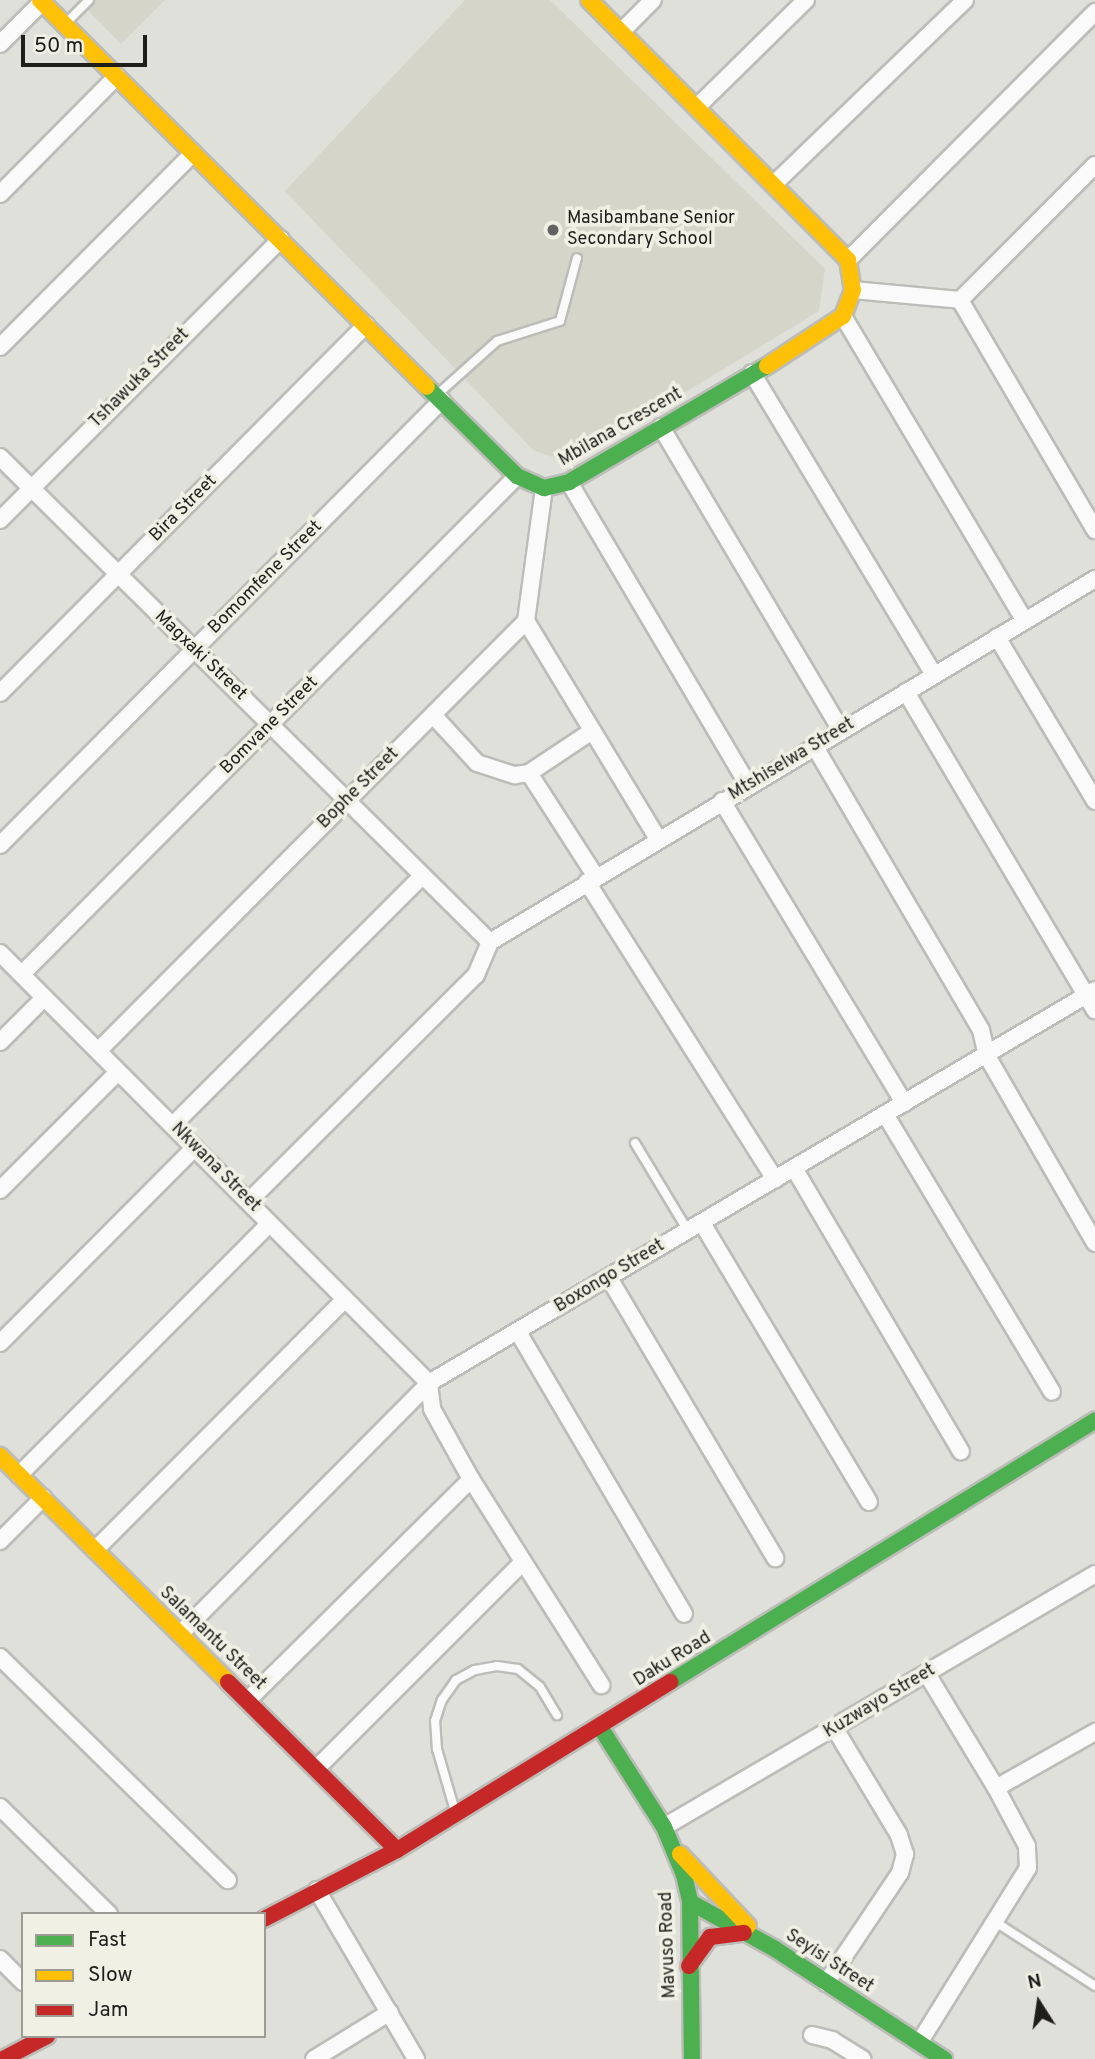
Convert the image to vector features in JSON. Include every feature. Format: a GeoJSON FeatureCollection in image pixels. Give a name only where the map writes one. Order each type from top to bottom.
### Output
{"type":"FeatureCollection","features":[{"type":"Feature","properties":{"kind":"street"},"geometry":{"type":"LineString","coordinates":[[589,0],[848,260],[853,290],[843,316],[1025,621]]}},
{"type":"Feature","properties":{"kind":"street"},"geometry":{"type":"LineString","coordinates":[[621,32],[653,0]]}},
{"type":"Feature","properties":{"kind":"street"},"geometry":{"type":"LineString","coordinates":[[697,107],[806,0]]}},
{"type":"Feature","properties":{"kind":"street"},"geometry":{"type":"LineString","coordinates":[[774,184],[965,0]]}},
{"type":"Feature","properties":{"kind":"street"},"geometry":{"type":"LineString","coordinates":[[0,44],[41,1],[517,475],[544,488],[526,621],[659,839]]}},
{"type":"Feature","properties":{"kind":"street"},"geometry":{"type":"LineString","coordinates":[[848,260],[1095,12]]}},
{"type":"Feature","properties":{"kind":"street"},"geometry":{"type":"LineString","coordinates":[[0,194],[117,76]]}},
{"type":"Feature","properties":{"kind":"street"},"geometry":{"type":"LineString","coordinates":[[0,346],[193,153]]}},
{"type":"Feature","properties":{"kind":"street"},"geometry":{"type":"LineString","coordinates":[[960,300],[1095,165]]}},
{"type":"Feature","properties":{"kind":"street","name":"Tshawuka Street"},"geometry":{"type":"LineString","coordinates":[[0,520],[281,239]]}},
{"type":"Feature","properties":{"kind":"street"},"geometry":{"type":"LineString","coordinates":[[853,290],[960,300]]}},
{"type":"Feature","properties":{"kind":"street"},"geometry":{"type":"LineString","coordinates":[[960,300],[1095,530]]}},
{"type":"Feature","properties":{"kind":"street","name":"Mbilana Crescent"},"geometry":{"type":"LineString","coordinates":[[544,488],[569,482],[822,333],[843,316]]}},
{"type":"Feature","properties":{"kind":"street","name":"Bira Street"},"geometry":{"type":"LineString","coordinates":[[0,693],[366,325]]}},
{"type":"Feature","properties":{"kind":"street"},"geometry":{"type":"LineString","coordinates":[[752,373],[934,675]]}},
{"type":"Feature","properties":{"kind":"street","name":"Bomomfene Street"},"geometry":{"type":"LineString","coordinates":[[0,845],[439,398]]}},
{"type":"Feature","properties":{"kind":"street"},"geometry":{"type":"LineString","coordinates":[[660,427],[841,730]]}},
{"type":"Feature","properties":{"kind":"street","name":"Magxaki Street"},"geometry":{"type":"LineString","coordinates":[[0,457],[271,725],[345,803],[490,942]]}},
{"type":"Feature","properties":{"kind":"street","name":"Bomvane Street"},"geometry":{"type":"LineString","coordinates":[[22,974],[517,475]]}},
{"type":"Feature","properties":{"kind":"street"},"geometry":{"type":"LineString","coordinates":[[569,482],[748,786]]}},
{"type":"Feature","properties":{"kind":"street","name":"Mtshiselwa Street"},"geometry":{"type":"LineString","coordinates":[[490,942],[997,637],[1093,585]]}},
{"type":"Feature","properties":{"kind":"street","name":"Bophe Street"},"geometry":{"type":"LineString","coordinates":[[97,1051],[526,621]]}},
{"type":"Feature","properties":{"kind":"street"},"geometry":{"type":"LineString","coordinates":[[997,637],[1095,801]]}},
{"type":"Feature","properties":{"kind":"street"},"geometry":{"type":"LineString","coordinates":[[906,692],[1091,993],[1095,1010]]}},
{"type":"Feature","properties":{"kind":"street"},"geometry":{"type":"LineString","coordinates":[[433,715],[487,769],[529,774],[592,731]]}},
{"type":"Feature","properties":{"kind":"street"},"geometry":{"type":"LineString","coordinates":[[815,747],[981,1030],[987,1055],[1095,1243]]}},
{"type":"Feature","properties":{"kind":"street"},"geometry":{"type":"LineString","coordinates":[[529,774],[775,1179]]}},
{"type":"Feature","properties":{"kind":"street"},"geometry":{"type":"LineString","coordinates":[[722,801],[904,1103]]}},
{"type":"Feature","properties":{"kind":"street"},"geometry":{"type":"LineString","coordinates":[[173,1125],[421,877]]}},
{"type":"Feature","properties":{"kind":"street"},"geometry":{"type":"LineString","coordinates":[[249,1201],[476,975],[490,942]]}},
{"type":"Feature","properties":{"kind":"street","name":"Nkwana Street"},"geometry":{"type":"LineString","coordinates":[[0,953],[429,1383]]}},
{"type":"Feature","properties":{"kind":"street","name":"Boxongo Street"},"geometry":{"type":"LineString","coordinates":[[180,1634],[429,1383],[1091,993]]}},
{"type":"Feature","properties":{"kind":"street"},"geometry":{"type":"LineString","coordinates":[[0,1042],[44,998]]}},
{"type":"Feature","properties":{"kind":"street"},"geometry":{"type":"LineString","coordinates":[[0,1190],[118,1072]]}},
{"type":"Feature","properties":{"kind":"street"},"geometry":{"type":"LineString","coordinates":[[886,1114],[1052,1392]]}},
{"type":"Feature","properties":{"kind":"street"},"geometry":{"type":"LineString","coordinates":[[0,1343],[195,1147]]}},
{"type":"Feature","properties":{"kind":"street"},"geometry":{"type":"LineString","coordinates":[[794,1168],[961,1452]]}},
{"type":"Feature","properties":{"kind":"street"},"geometry":{"type":"LineString","coordinates":[[19,1475],[269,1224]]}},
{"type":"Feature","properties":{"kind":"street"},"geometry":{"type":"LineString","coordinates":[[695,1227],[869,1502]]}},
{"type":"Feature","properties":{"kind":"street"},"geometry":{"type":"LineString","coordinates":[[609,1278],[775,1558]]}},
{"type":"Feature","properties":{"kind":"street"},"geometry":{"type":"LineString","coordinates":[[94,1550],[345,1299]]}},
{"type":"Feature","properties":{"kind":"street"},"geometry":{"type":"LineString","coordinates":[[518,1332],[684,1614]]}},
{"type":"Feature","properties":{"kind":"street"},"geometry":{"type":"LineString","coordinates":[[429,1383],[432,1409],[471,1479],[601,1685]]}},
{"type":"Feature","properties":{"kind":"street","name":"Daku Road"},"geometry":{"type":"LineString","coordinates":[[266,1918],[397,1850],[1095,1421]]}},
{"type":"Feature","properties":{"kind":"street","name":"Salamantu Street"},"geometry":{"type":"LineString","coordinates":[[0,1456],[397,1850]]}},
{"type":"Feature","properties":{"kind":"street"},"geometry":{"type":"LineString","coordinates":[[248,1700],[471,1479]]}},
{"type":"Feature","properties":{"kind":"street"},"geometry":{"type":"LineString","coordinates":[[0,1541],[43,1498]]}},
{"type":"Feature","properties":{"kind":"street"},"geometry":{"type":"LineString","coordinates":[[316,1769],[522,1563]]}},
{"type":"Feature","properties":{"kind":"street","name":"Kuzwayo Street"},"geometry":{"type":"LineString","coordinates":[[664,1828],[1095,1574]]}},
{"type":"Feature","properties":{"kind":"street"},"geometry":{"type":"LineString","coordinates":[[0,1657],[228,1880]]}},
{"type":"Feature","properties":{"kind":"street"},"geometry":{"type":"LineString","coordinates":[[919,2043],[997,1923],[1030,1858],[996,1788],[927,1674]]}},
{"type":"Feature","properties":{"kind":"street","name":"Mavuso Road"},"geometry":{"type":"LineString","coordinates":[[600,1727],[676,1849],[690,1902],[688,1969],[692,2059]]}},
{"type":"Feature","properties":{"kind":"street"},"geometry":{"type":"LineString","coordinates":[[826,1983],[900,1873],[905,1854],[899,1835],[835,1729]]}},
{"type":"Feature","properties":{"kind":"street"},"geometry":{"type":"LineString","coordinates":[[996,1788],[1095,1732]]}},
{"type":"Feature","properties":{"kind":"street"},"geometry":{"type":"LineString","coordinates":[[0,1807],[107,1912]]}},
{"type":"Feature","properties":{"kind":"street"},"geometry":{"type":"LineString","coordinates":[[676,1849],[738,1917],[775,1949]]}},
{"type":"Feature","properties":{"kind":"street"},"geometry":{"type":"LineString","coordinates":[[317,1890],[416,2059]]}},
{"type":"Feature","properties":{"kind":"street","name":"Seyisi Street"},"geometry":{"type":"LineString","coordinates":[[690,1902],[775,1949],[944,2059]]}},
{"type":"Feature","properties":{"kind":"street"},"geometry":{"type":"LineString","coordinates":[[688,1969],[710,1937],[746,1933]]}},
{"type":"Feature","properties":{"kind":"street"},"geometry":{"type":"LineString","coordinates":[[0,1959],[21,1980]]}},
{"type":"Feature","properties":{"kind":"street"},"geometry":{"type":"LineString","coordinates":[[314,2059],[390,2012]]}},
{"type":"Feature","properties":{"kind":"street"},"geometry":{"type":"LineString","coordinates":[[812,2035],[832,2040],[863,2059]]}},
{"type":"Feature","properties":{"kind":"street"},"geometry":{"type":"LineString","coordinates":[[25,2059],[44,2038]]}},
{"type":"Feature","properties":{"kind":"street"},"geometry":{"type":"LineString","coordinates":[[4,2059],[44,2038]]}},
{"type":"Feature","properties":{"kind":"lane"},"geometry":{"type":"LineString","coordinates":[[64,24],[89,0]]}},
{"type":"Feature","properties":{"kind":"lane"},"geometry":{"type":"LineString","coordinates":[[439,398],[497,341],[560,321],[578,258]]}},
{"type":"Feature","properties":{"kind":"lane"},"geometry":{"type":"LineString","coordinates":[[635,1143],[695,1227]]}},
{"type":"Feature","properties":{"kind":"lane"},"geometry":{"type":"LineString","coordinates":[[456,1814],[437,1749],[435,1721],[442,1700],[456,1681],[475,1670],[497,1666],[518,1670],[540,1688],[557,1715]]}},
{"type":"Feature","properties":{"kind":"lane"},"geometry":{"type":"LineString","coordinates":[[997,1923],[1095,1986]]}},
{"type":"Feature","properties":{"kind":"shaded area"},"geometry":{"type":"Polygon","coordinates":[[[78,0],[165,0],[121,44],[78,0]]]}},
{"type":"Feature","properties":{"kind":"shaded area","name":"Masibambane Senior Secondary School"},"geometry":{"type":"Polygon","coordinates":[[[465,0],[550,0],[825,269],[819,311],[569,463],[533,450],[285,191],[465,0]]]}},
{"type":"Feature","properties":{"kind":"traffic: fast"},"geometry":{"type":"LineString","coordinates":[[427,387],[517,476],[544,488],[569,482],[767,366]]}},
{"type":"Feature","properties":{"kind":"traffic: fast"},"geometry":{"type":"LineString","coordinates":[[670,1682],[1095,1421]]}},
{"type":"Feature","properties":{"kind":"traffic: fast"},"geometry":{"type":"LineString","coordinates":[[600,1727],[664,1827],[684,1875],[690,1902],[692,2059]]}},
{"type":"Feature","properties":{"kind":"traffic: fast"},"geometry":{"type":"LineString","coordinates":[[690,1902],[775,1949],[944,2059]]}},
{"type":"Feature","properties":{"kind":"traffic: slow"},"geometry":{"type":"LineString","coordinates":[[40,0],[427,387]]}},
{"type":"Feature","properties":{"kind":"traffic: slow"},"geometry":{"type":"LineString","coordinates":[[589,0],[848,260],[853,290],[843,316],[767,366]]}},
{"type":"Feature","properties":{"kind":"traffic: slow"},"geometry":{"type":"LineString","coordinates":[[0,1456],[228,1682]]}},
{"type":"Feature","properties":{"kind":"traffic: slow"},"geometry":{"type":"LineString","coordinates":[[680,1854],[748,1926]]}},
{"type":"Feature","properties":{"kind":"traffic: jam"},"geometry":{"type":"LineString","coordinates":[[228,1682],[397,1850]]}},
{"type":"Feature","properties":{"kind":"traffic: jam"},"geometry":{"type":"LineString","coordinates":[[266,1918],[397,1850],[670,1682]]}},
{"type":"Feature","properties":{"kind":"traffic: jam"},"geometry":{"type":"LineString","coordinates":[[689,1966],[710,1937],[744,1933]]}},
{"type":"Feature","properties":{"kind":"traffic: jam"},"geometry":{"type":"LineString","coordinates":[[3,2059],[43,2038]]}},
{"type":"Feature","properties":{"kind":"place","name":"Masibambane Senior Secondary School"},"geometry":{"type":"Point","coordinates":[553,230]}}]}
